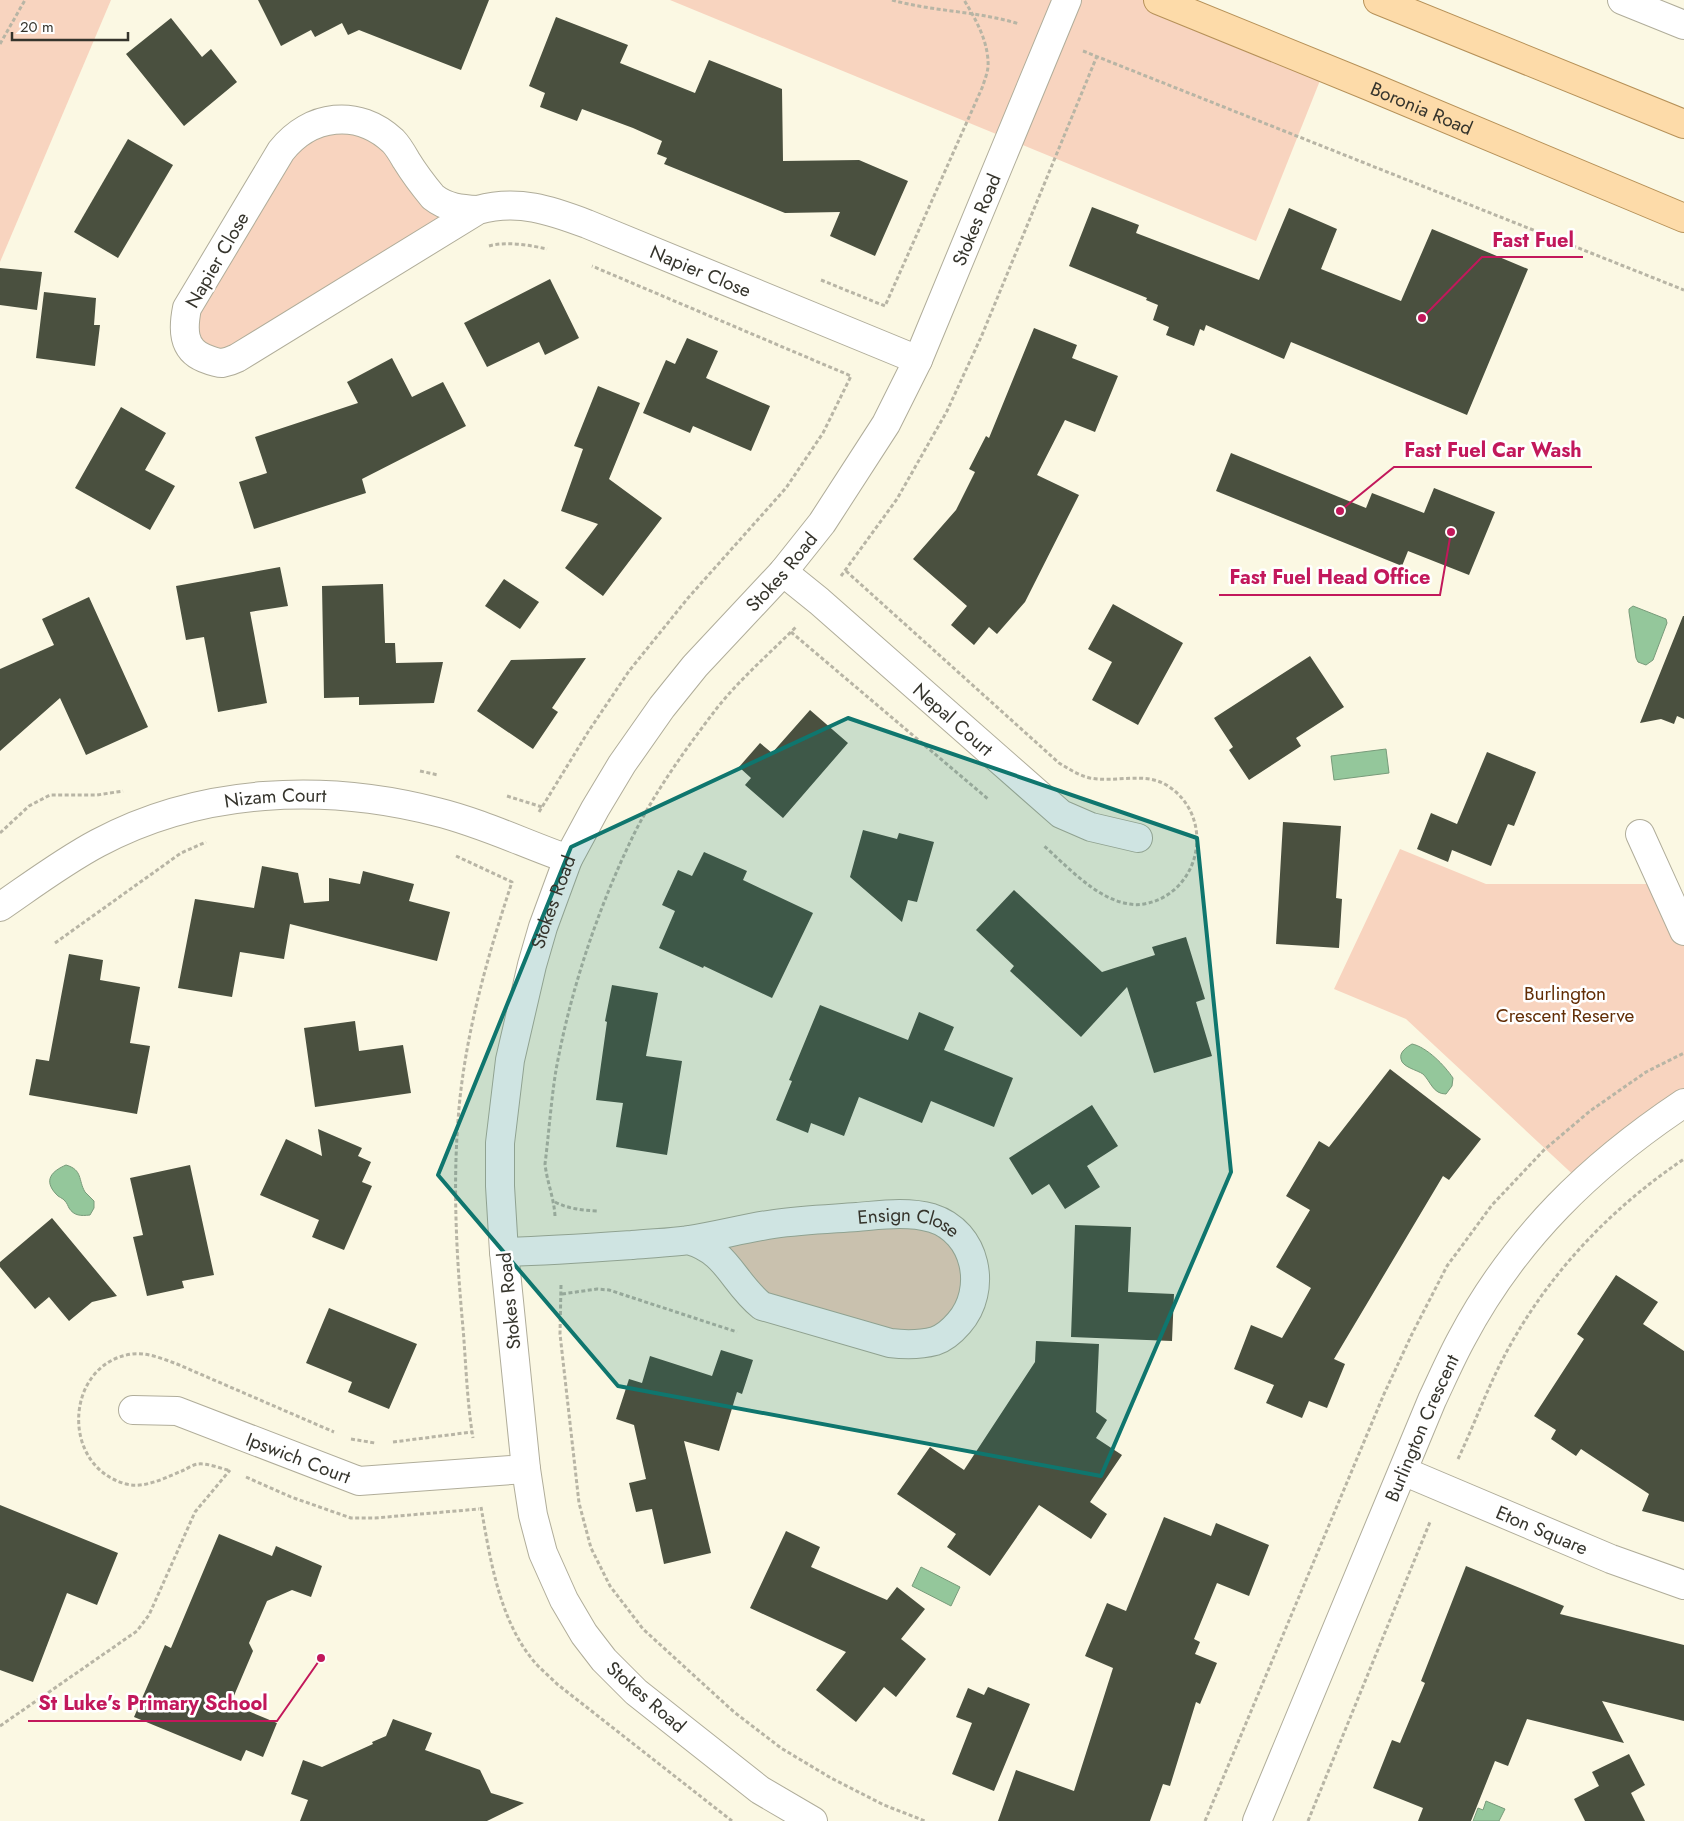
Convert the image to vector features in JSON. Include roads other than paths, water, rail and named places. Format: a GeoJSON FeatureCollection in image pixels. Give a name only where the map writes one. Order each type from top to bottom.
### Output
{"type":"FeatureCollection","features":[{"type":"Feature","properties":{"kind":"main road","name":"Boronia Road"},"geometry":{"type":"LineString","coordinates":[[1158,0],[1684,218]]}},
{"type":"Feature","properties":{"kind":"main road"},"geometry":{"type":"LineString","coordinates":[[1378,0],[1684,124]]}},
{"type":"Feature","properties":{"kind":"street","name":"Stokes Road"},"geometry":{"type":"LineString","coordinates":[[813,1821],[760,1790],[636,1692],[604,1660],[584,1634],[564,1600],[543,1553],[532,1515],[526,1469],[504,1252],[500,1186],[500,1143],[510,1060],[532,965],[543,927],[568,859],[594,809],[622,764],[662,707],[695,666],[783,572],[822,523],[886,424],[918,360],[1067,0]]}},
{"type":"Feature","properties":{"kind":"street"},"geometry":{"type":"LineString","coordinates":[[1622,0],[1684,25]]}},
{"type":"Feature","properties":{"kind":"street","name":"Napier Close"},"geometry":{"type":"LineString","coordinates":[[478,210],[451,208],[441,204],[433,197],[394,142],[377,128],[357,120],[335,119],[313,126],[290,140],[282,151],[187,308],[185,333],[188,345],[195,354],[206,359],[222,363],[237,358],[478,210],[509,204],[530,206],[558,213],[918,360]]}},
{"type":"Feature","properties":{"kind":"street","name":"Nepal Court"},"geometry":{"type":"LineString","coordinates":[[783,572],[820,601],[1061,814],[1090,827],[1138,838]]}},
{"type":"Feature","properties":{"kind":"street","name":"Nizam Court"},"geometry":{"type":"LineString","coordinates":[[0,907],[44,876],[98,843],[128,829],[182,809],[245,797],[286,794],[355,797],[394,803],[438,812],[568,859]]}},
{"type":"Feature","properties":{"kind":"street"},"geometry":{"type":"LineString","coordinates":[[1640,834],[1684,931]]}},
{"type":"Feature","properties":{"kind":"street","name":"Burlington Crescent"},"geometry":{"type":"LineString","coordinates":[[1257,1821],[1432,1400],[1462,1338],[1500,1275],[1545,1219],[1591,1173],[1643,1130],[1684,1103]]}},
{"type":"Feature","properties":{"kind":"street","name":"Ensign Close"},"geometry":{"type":"LineString","coordinates":[[504,1252],[558,1250],[688,1240],[775,1224],[892,1214],[914,1215],[933,1218],[950,1228],[964,1242],[973,1259],[976,1280],[973,1297],[964,1317],[954,1329],[937,1341],[912,1345],[890,1343],[762,1306],[749,1295],[727,1264],[715,1251],[688,1240]]}},
{"type":"Feature","properties":{"kind":"street","name":"Ipswich Court"},"geometry":{"type":"LineString","coordinates":[[133,1410],[177,1411],[359,1482],[526,1469]]}},
{"type":"Feature","properties":{"kind":"street","name":"Eton Square"},"geometry":{"type":"LineString","coordinates":[[1403,1471],[1444,1490],[1611,1559],[1684,1584]]}},
{"type":"Feature","properties":{"kind":"place","name":"Fast Fuel"},"geometry":{"type":"Point","coordinates":[1422,318]}},
{"type":"Feature","properties":{"kind":"place","name":"Fast Fuel Car Wash"},"geometry":{"type":"Point","coordinates":[1340,511]}},
{"type":"Feature","properties":{"kind":"place","name":"Fast Fuel Head Office"},"geometry":{"type":"Point","coordinates":[1451,532]}},
{"type":"Feature","properties":{"kind":"place","name":"St Luke’s Primary School"},"geometry":{"type":"Point","coordinates":[321,1658]}},
{"type":"Feature","properties":{"kind":"park label","name":"Burlington Crescent Reserve"},"geometry":{"type":"Point","coordinates":[1565,1004]}}]}
